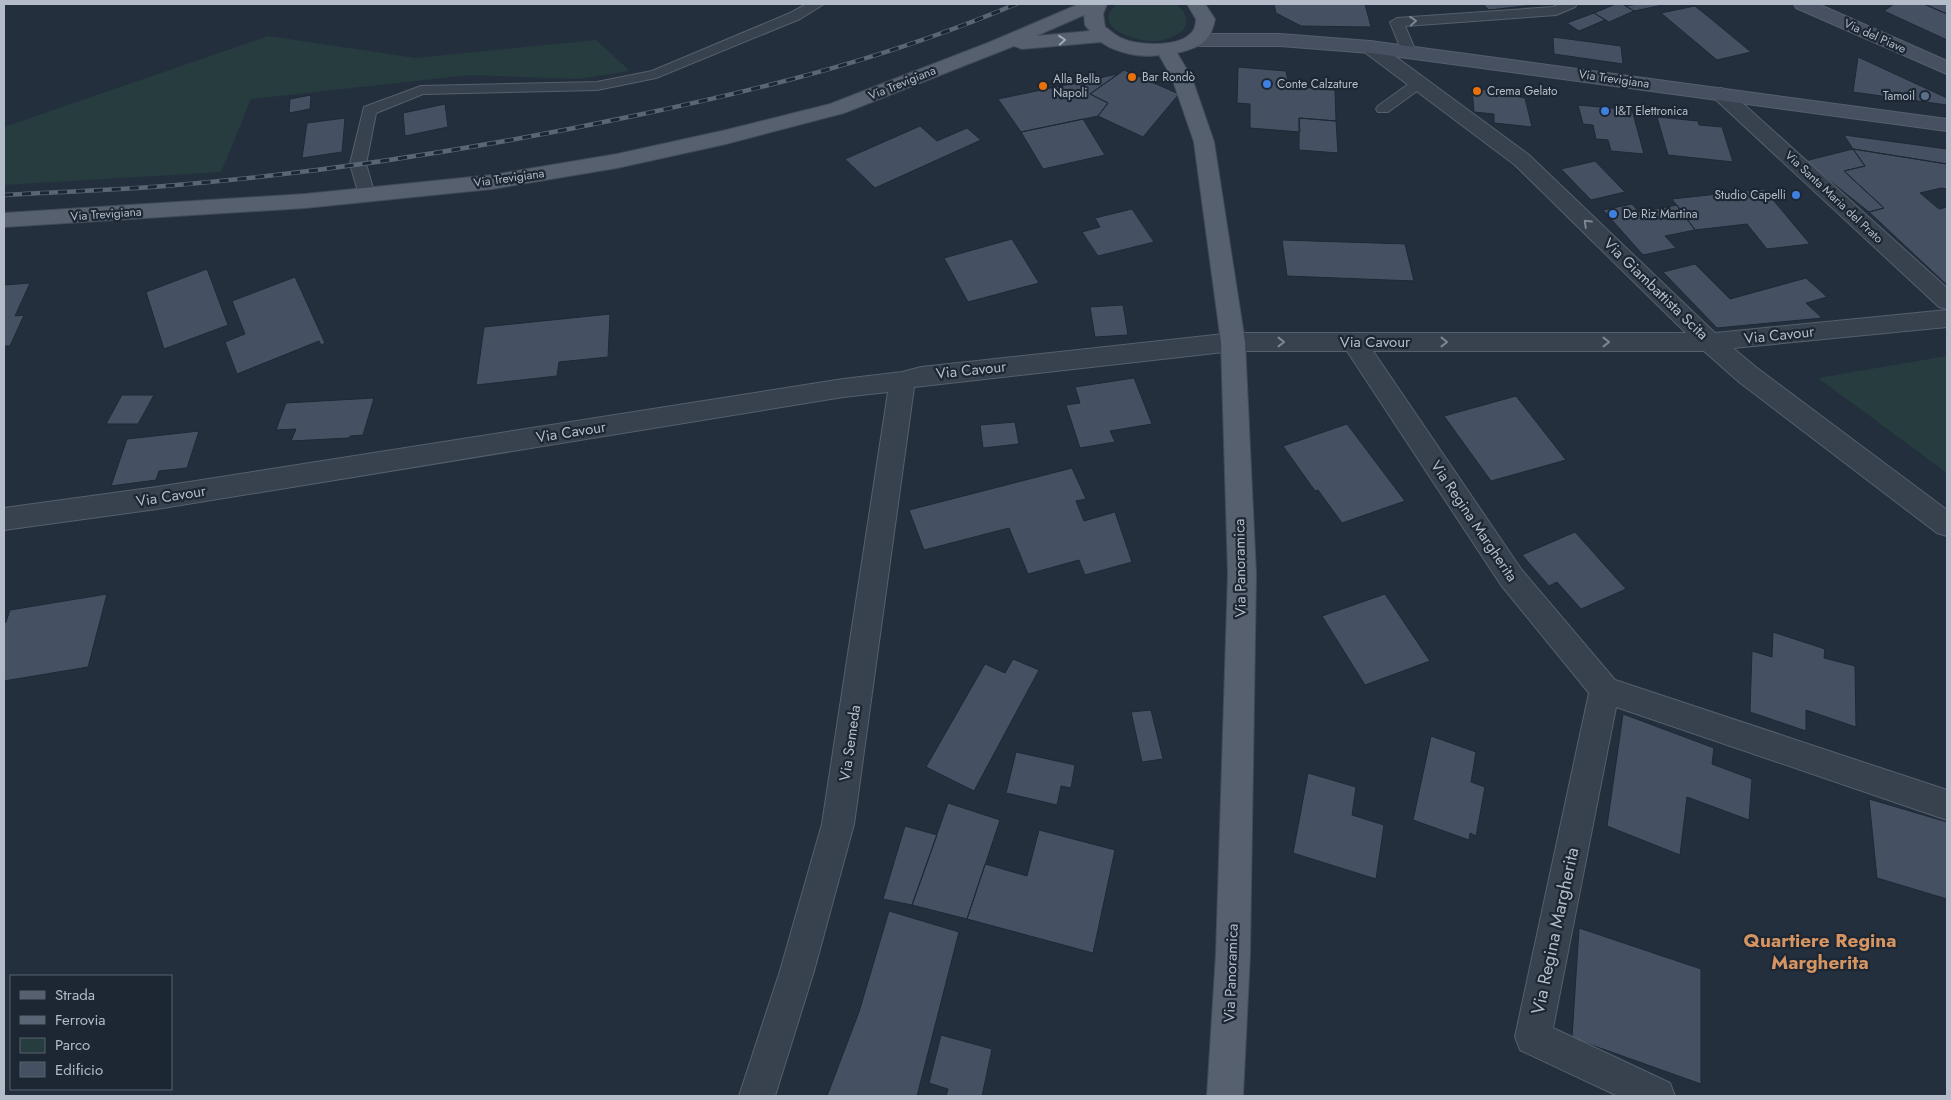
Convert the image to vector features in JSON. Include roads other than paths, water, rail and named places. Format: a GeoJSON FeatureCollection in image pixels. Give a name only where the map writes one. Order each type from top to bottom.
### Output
{"type":"FeatureCollection","features":[{"type":"Feature","properties":{"kind":"main road","name":"Via Trevigiana"},"geometry":{"type":"LineString","coordinates":[[4,220],[305,201],[492,182],[618,161],[726,137],[837,109],[1096,4]]}},
{"type":"Feature","properties":{"kind":"main road","name":"Via Trevigiana"},"geometry":{"type":"LineString","coordinates":[[1096,4],[1092,18],[1103,36],[1131,49],[1149,51],[1166,50],[1195,40],[1202,33],[1205,24],[1199,7]]}},
{"type":"Feature","properties":{"kind":"main road","name":"Via Trevigiana"},"geometry":{"type":"LineString","coordinates":[[996,46],[1103,36]]}},
{"type":"Feature","properties":{"kind":"main road","name":"Via Panoramica"},"geometry":{"type":"LineString","coordinates":[[1166,50],[1182,78],[1204,142],[1232,342],[1242,574],[1233,954],[1226,1096]]}},
{"type":"Feature","properties":{"kind":"street","name":"Via del Piave"},"geometry":{"type":"LineString","coordinates":[[1803,4],[1947,68]]}},
{"type":"Feature","properties":{"kind":"street","name":"Via Trevigiana"},"geometry":{"type":"LineString","coordinates":[[1199,7],[1280,40]]}},
{"type":"Feature","properties":{"kind":"street","name":"Via Trevigiana"},"geometry":{"type":"LineString","coordinates":[[1195,40],[1280,40],[1370,47],[1947,124]]}},
{"type":"Feature","properties":{"kind":"street","name":"Via Giambattista Scita"},"geometry":{"type":"LineString","coordinates":[[1370,47],[1522,160],[1710,342],[1748,374],[1947,525]]}},
{"type":"Feature","properties":{"kind":"street","name":"Via Santa Maria del Prato"},"geometry":{"type":"LineString","coordinates":[[1721,94],[1947,301]]}},
{"type":"Feature","properties":{"kind":"street","name":"Via Cavour"},"geometry":{"type":"LineString","coordinates":[[4,519],[157,498],[843,388],[902,381],[921,376],[1232,342],[1710,342],[1947,318]]}},
{"type":"Feature","properties":{"kind":"street","name":"Via Regina Margherita"},"geometry":{"type":"LineString","coordinates":[[1354,342],[1511,577],[1605,690],[1533,1038],[1657,1096]]}},
{"type":"Feature","properties":{"kind":"street","name":"Via Semeda"},"geometry":{"type":"LineString","coordinates":[[757,1096],[797,971],[838,824],[902,381]]}},
{"type":"Feature","properties":{"kind":"street"},"geometry":{"type":"LineString","coordinates":[[1605,690],[1947,805]]}},
{"type":"Feature","properties":{"kind":"lane"},"geometry":{"type":"LineString","coordinates":[[367,195],[358,164],[369,110],[420,90],[597,86],[656,74],[795,16],[817,4]]}},
{"type":"Feature","properties":{"kind":"lane"},"geometry":{"type":"LineString","coordinates":[[1409,52],[1397,22],[1556,11],[1570,4]]}},
{"type":"Feature","properties":{"kind":"lane"},"geometry":{"type":"LineString","coordinates":[[1383,109],[1419,83]]}},
{"type":"Feature","properties":{"kind":"railway"},"geometry":{"type":"LineString","coordinates":[[4,195],[225,181],[343,167],[521,138],[686,105],[782,82],[877,55],[970,23],[1016,4]]}},
{"type":"Feature","properties":{"kind":"place","name":"Bar Rondò"},"geometry":{"type":"Point","coordinates":[1132,77]}},
{"type":"Feature","properties":{"kind":"place","name":"Conte Calzature"},"geometry":{"type":"Point","coordinates":[1267,84]}},
{"type":"Feature","properties":{"kind":"place","name":"Alla Bella Napoli"},"geometry":{"type":"Point","coordinates":[1043,86]}},
{"type":"Feature","properties":{"kind":"place","name":"Crema Gelato"},"geometry":{"type":"Point","coordinates":[1477,91]}},
{"type":"Feature","properties":{"kind":"place","name":"Tamoil"},"geometry":{"type":"Point","coordinates":[1925,96]}},
{"type":"Feature","properties":{"kind":"place","name":"I&T Elettronica"},"geometry":{"type":"Point","coordinates":[1605,111]}},
{"type":"Feature","properties":{"kind":"place","name":"Studio Capelli"},"geometry":{"type":"Point","coordinates":[1796,195]}},
{"type":"Feature","properties":{"kind":"place","name":"De Riz Martina"},"geometry":{"type":"Point","coordinates":[1613,214]}},
{"type":"Feature","properties":{"kind":"district","name":"Quartiere Regina Margherita"},"geometry":{"type":"Point","coordinates":[1820,951]}}]}
